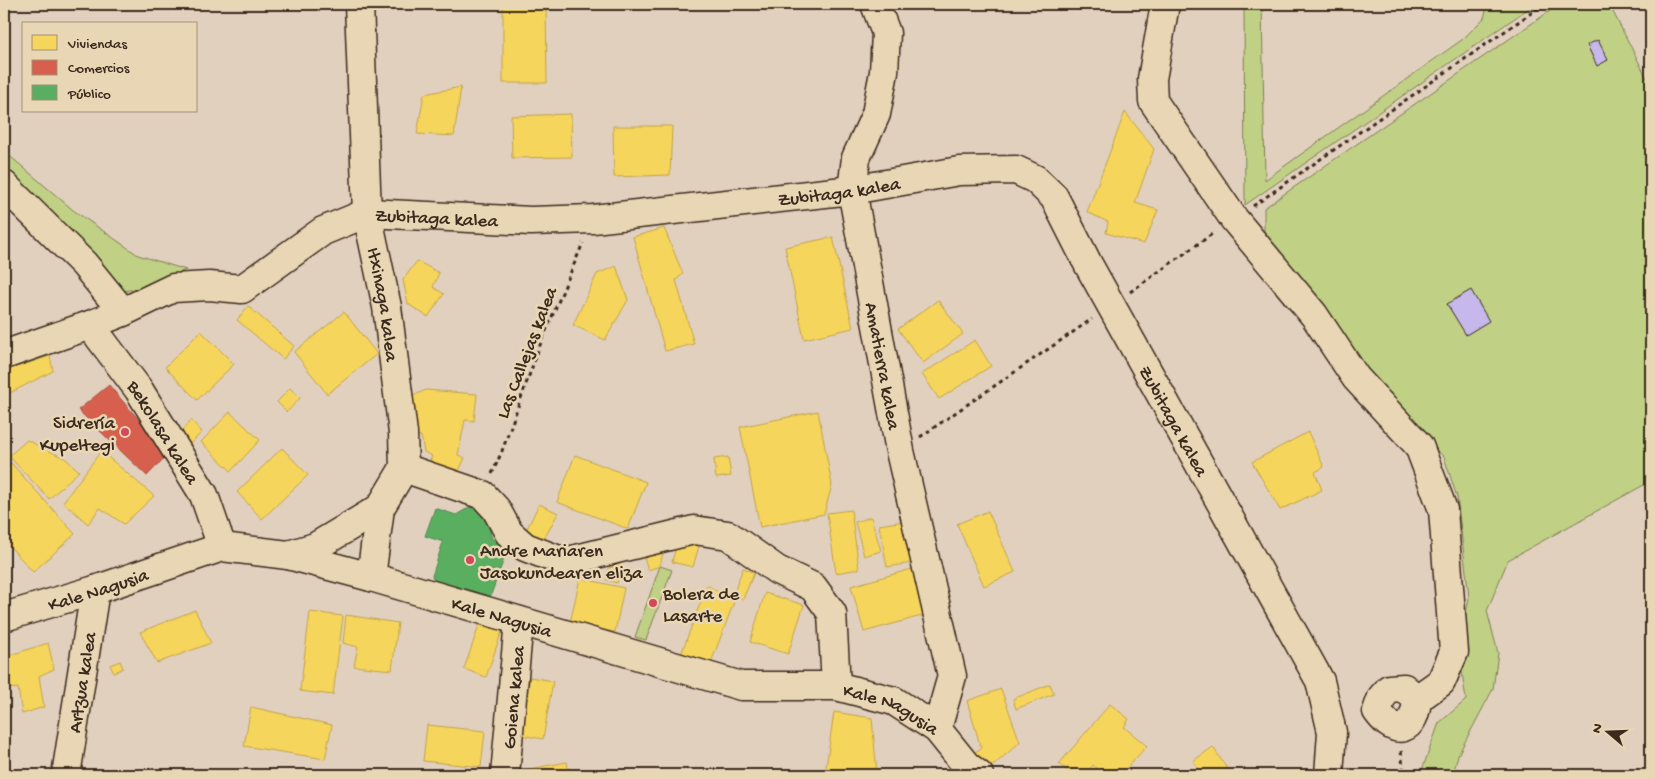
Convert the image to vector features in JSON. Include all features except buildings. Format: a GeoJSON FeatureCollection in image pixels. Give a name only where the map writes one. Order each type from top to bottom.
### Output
{"type":"FeatureCollection","features":[{"type":"Feature","properties":{"kind":"street","name":"Itxinaga kalea"},"geometry":{"type":"LineString","coordinates":[[359,4],[367,213],[387,308],[403,433],[404,468]]}},
{"type":"Feature","properties":{"kind":"street","name":"Amatierra kalea"},"geometry":{"type":"LineString","coordinates":[[875,4],[886,33],[884,72],[876,114],[856,158],[852,190],[900,451],[952,676],[937,729]]}},
{"type":"Feature","properties":{"kind":"street"},"geometry":{"type":"LineString","coordinates":[[1166,4],[1152,79],[1153,102],[1234,219],[1314,315],[1356,378],[1419,446],[1443,510],[1454,652],[1440,682],[1417,699]]}},
{"type":"Feature","properties":{"kind":"street","name":"Zubitaga kalea"},"geometry":{"type":"LineString","coordinates":[[4,355],[123,312],[173,288],[209,286],[242,289],[323,231],[367,213],[531,221],[593,219],[852,190],[959,171],[1016,170],[1035,178],[1054,197],[1320,681],[1332,732],[1329,775]]}},
{"type":"Feature","properties":{"kind":"street"},"geometry":{"type":"LineString","coordinates":[[4,184],[84,264],[123,312]]}},
{"type":"Feature","properties":{"kind":"street","name":"Bekolasa kalea"},"geometry":{"type":"LineString","coordinates":[[90,325],[138,390],[204,495],[222,547]]}},
{"type":"Feature","properties":{"kind":"street"},"geometry":{"type":"LineString","coordinates":[[371,577],[380,508],[404,468],[483,495],[496,509],[509,533],[525,547],[564,562],[694,530],[728,535],[777,570],[813,587],[832,613],[836,686]]}},
{"type":"Feature","properties":{"kind":"street"},"geometry":{"type":"LineString","coordinates":[[288,555],[315,547],[380,508]]}},
{"type":"Feature","properties":{"kind":"street","name":"Kale Nagusia"},"geometry":{"type":"LineString","coordinates":[[4,617],[95,590],[222,547],[288,555],[371,577],[741,686],[836,686],[894,701],[937,729],[966,765],[979,775]]}},
{"type":"Feature","properties":{"kind":"street","name":"Artzua kalea"},"geometry":{"type":"LineString","coordinates":[[66,775],[95,590]]}},
{"type":"Feature","properties":{"kind":"street","name":"Goiena kalea"},"geometry":{"type":"LineString","coordinates":[[505,775],[519,622]]}},
{"type":"Feature","properties":{"kind":"path"},"geometry":{"type":"LineString","coordinates":[[900,451],[1544,4]]}},
{"type":"Feature","properties":{"kind":"path","name":"Las Callejas kalea"},"geometry":{"type":"LineString","coordinates":[[483,495],[502,451],[540,345],[593,219]]}},
{"type":"Feature","properties":{"kind":"green space"},"geometry":{"type":"Polygon","coordinates":[[[1244,4],[1262,4],[1265,180],[1463,39],[1484,18],[1487,7],[1478,4],[1535,4],[1245,205],[1244,4]]]}},
{"type":"Feature","properties":{"kind":"green space"},"geometry":{"type":"Polygon","coordinates":[[[1560,4],[1611,4],[1610,6],[1651,86],[1651,481],[1508,560],[1487,611],[1498,653],[1493,689],[1458,755],[1453,775],[1423,775],[1422,770],[1439,723],[1466,700],[1459,652],[1469,597],[1457,497],[1444,457],[1399,416],[1264,234],[1264,208],[1560,4]]]}},
{"type":"Feature","properties":{"kind":"green space"},"geometry":{"type":"Polygon","coordinates":[[[4,151],[73,210],[138,255],[186,270],[137,289],[122,291],[4,172],[4,151]]]}},
{"type":"Feature","properties":{"kind":"green space","name":"Bolera de Lasarte"},"geometry":{"type":"Polygon","coordinates":[[[660,566],[672,570],[646,640],[635,637],[660,566]]]}},
{"type":"Feature","properties":{"kind":"place","name":"Sidrería Kupeltegi"},"geometry":{"type":"Point","coordinates":[125,432]}},
{"type":"Feature","properties":{"kind":"place","name":"Andre Mariaren Jasokundearen eliza"},"geometry":{"type":"Point","coordinates":[470,560]}},
{"type":"Feature","properties":{"kind":"place","name":"Bolera de Lasarte"},"geometry":{"type":"Point","coordinates":[653,603]}}]}
